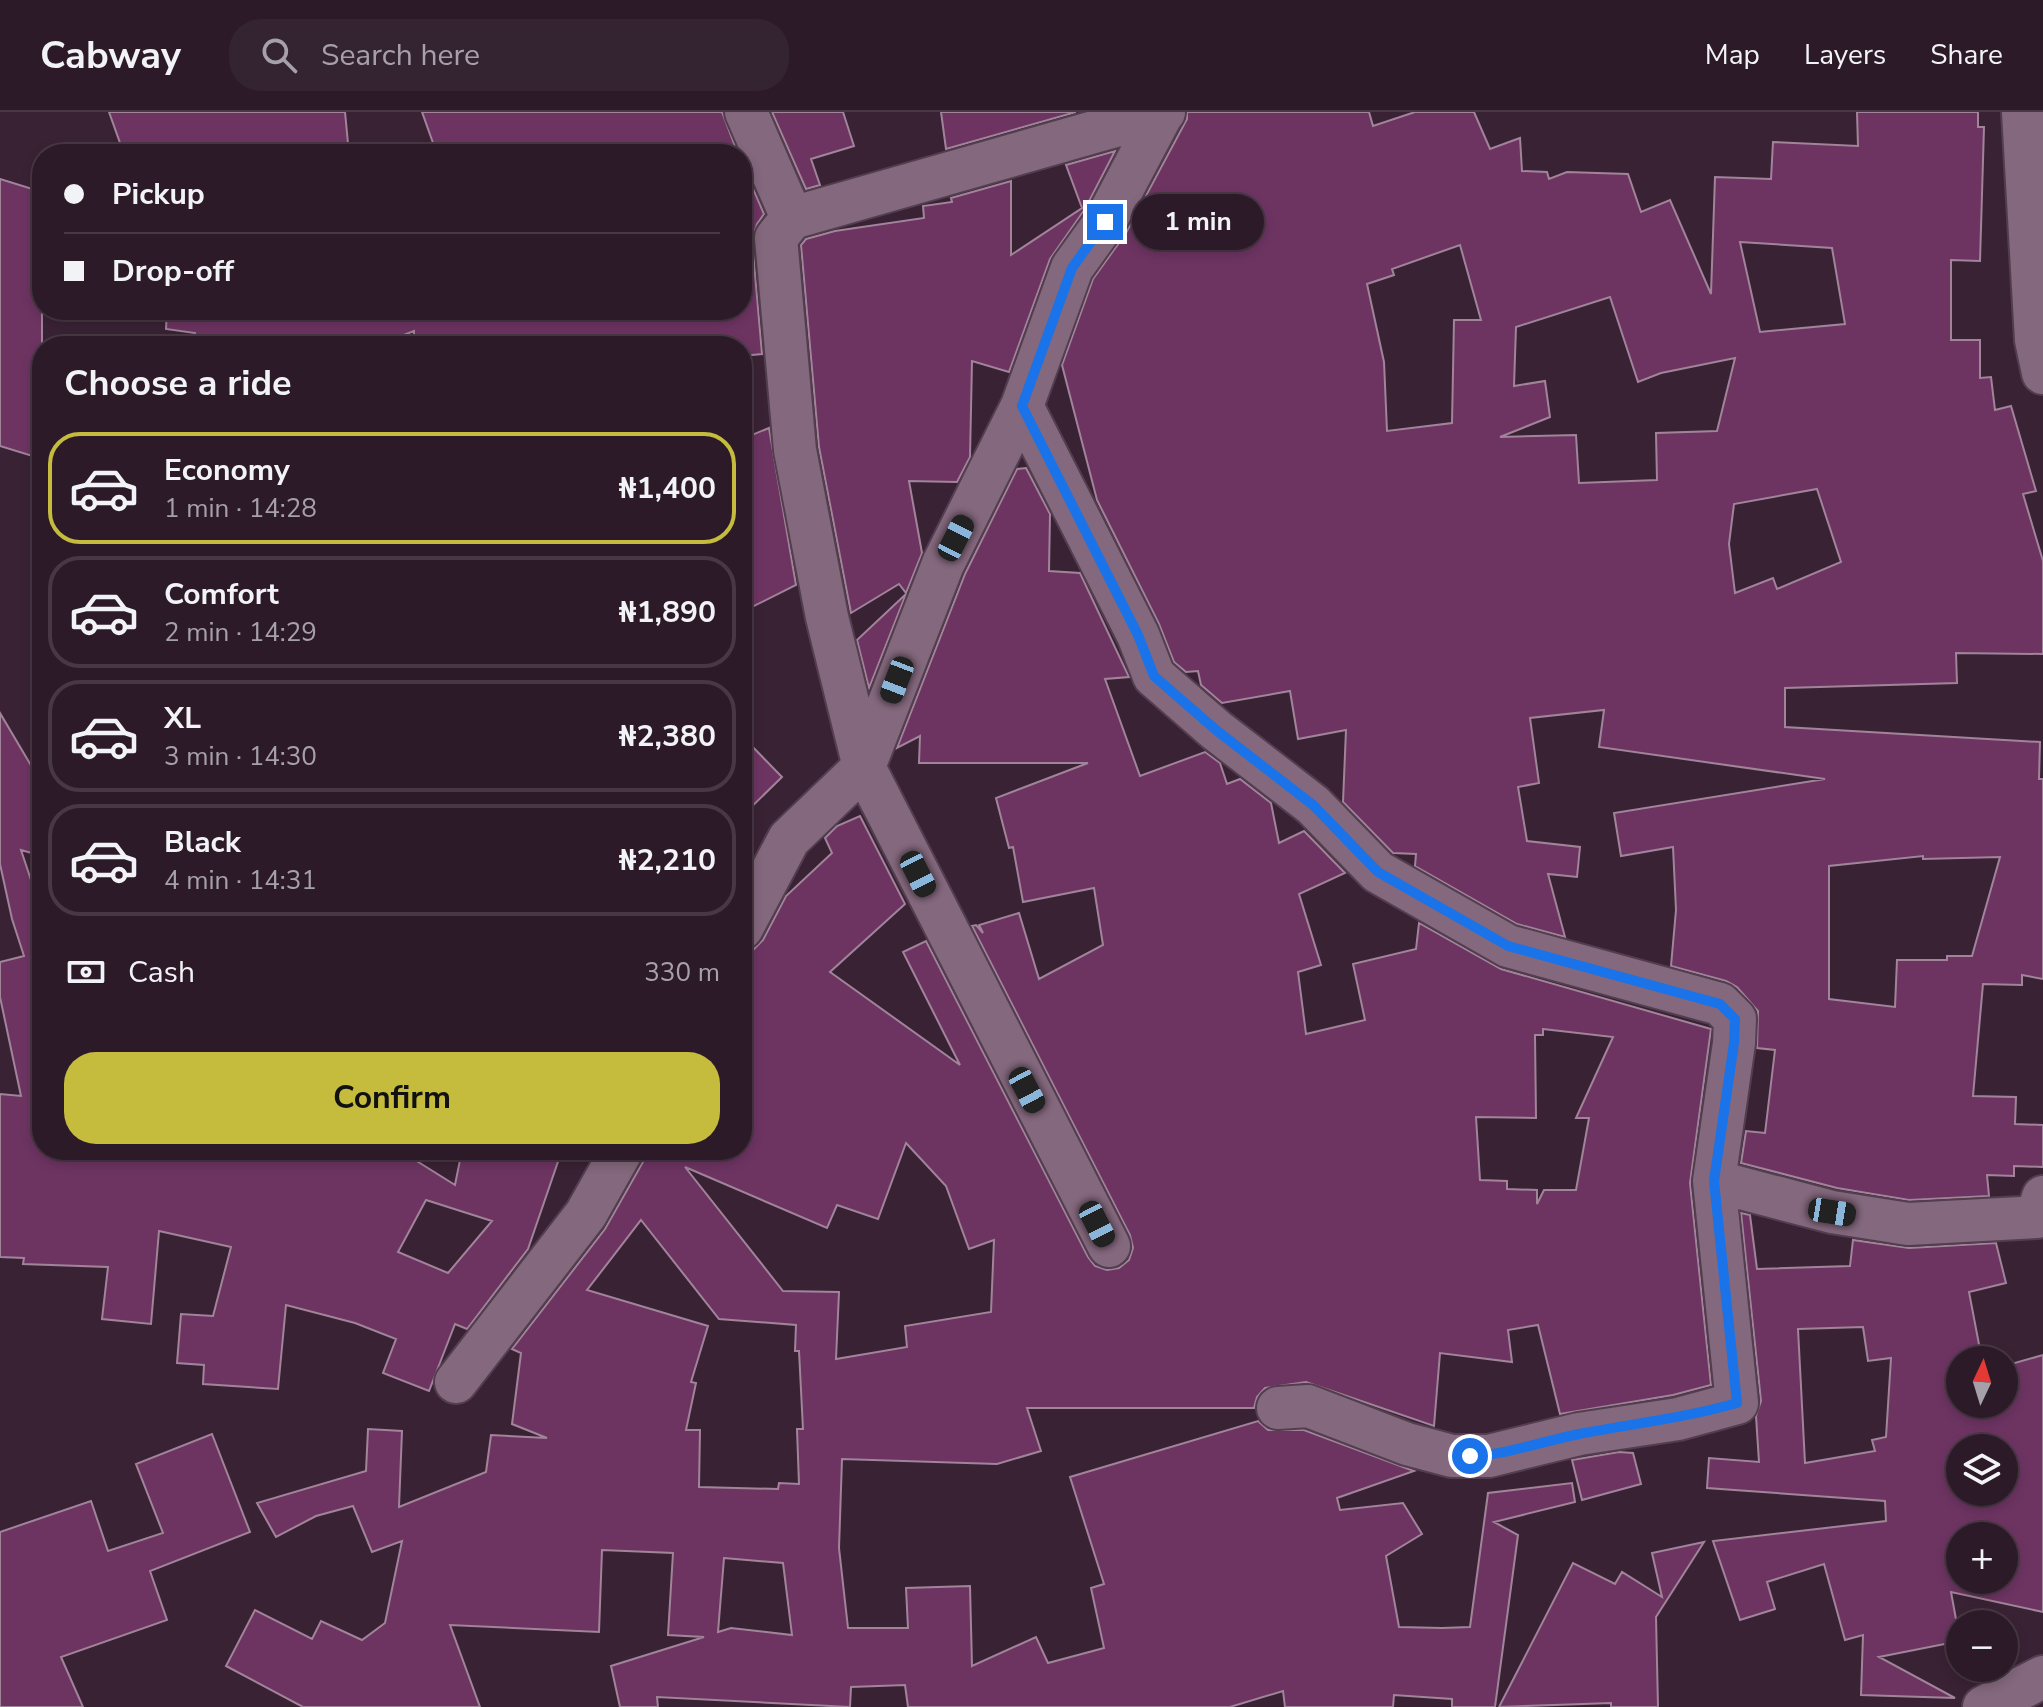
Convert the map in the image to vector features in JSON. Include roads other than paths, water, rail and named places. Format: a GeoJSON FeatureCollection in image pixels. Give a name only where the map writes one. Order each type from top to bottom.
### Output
{"type":"FeatureCollection","features":[{"type":"Feature","properties":{"kind":"street"},"geometry":{"type":"LineString","coordinates":[[746,112],[792,218]]}},
{"type":"Feature","properties":{"kind":"street"},"geometry":{"type":"LineString","coordinates":[[2023,112],[2036,340],[2043,373]]}},
{"type":"Feature","properties":{"kind":"street"},"geometry":{"type":"LineString","coordinates":[[1109,1246],[864,767],[827,617],[795,450],[776,238],[792,218],[1163,113]]}},
{"type":"Feature","properties":{"kind":"street"},"geometry":{"type":"LineString","coordinates":[[752,909],[789,839],[864,767],[943,564],[1022,406],[1072,268],[1105,222],[1163,113]]}},
{"type":"Feature","properties":{"kind":"street"},"geometry":{"type":"LineString","coordinates":[[1022,406],[1138,635],[1154,676],[1216,730],[1313,805],[1378,872],[1508,946],[1720,1004],[1735,1019],[1714,1181],[1737,1403],[1678,1419],[1579,1434],[1489,1456],[1452,1456],[1407,1444],[1308,1406],[1278,1408]]}},
{"type":"Feature","properties":{"kind":"street"},"geometry":{"type":"LineString","coordinates":[[456,1382],[586,1214],[616,1160]]}},
{"type":"Feature","properties":{"kind":"street"},"geometry":{"type":"LineString","coordinates":[[1714,1181],[1832,1212],[1908,1224],[2037,1217],[2043,1197]]}},
{"type":"Feature","properties":{"kind":"street"},"geometry":{"type":"LineString","coordinates":[[1984,1707],[2043,1677]]}}]}
